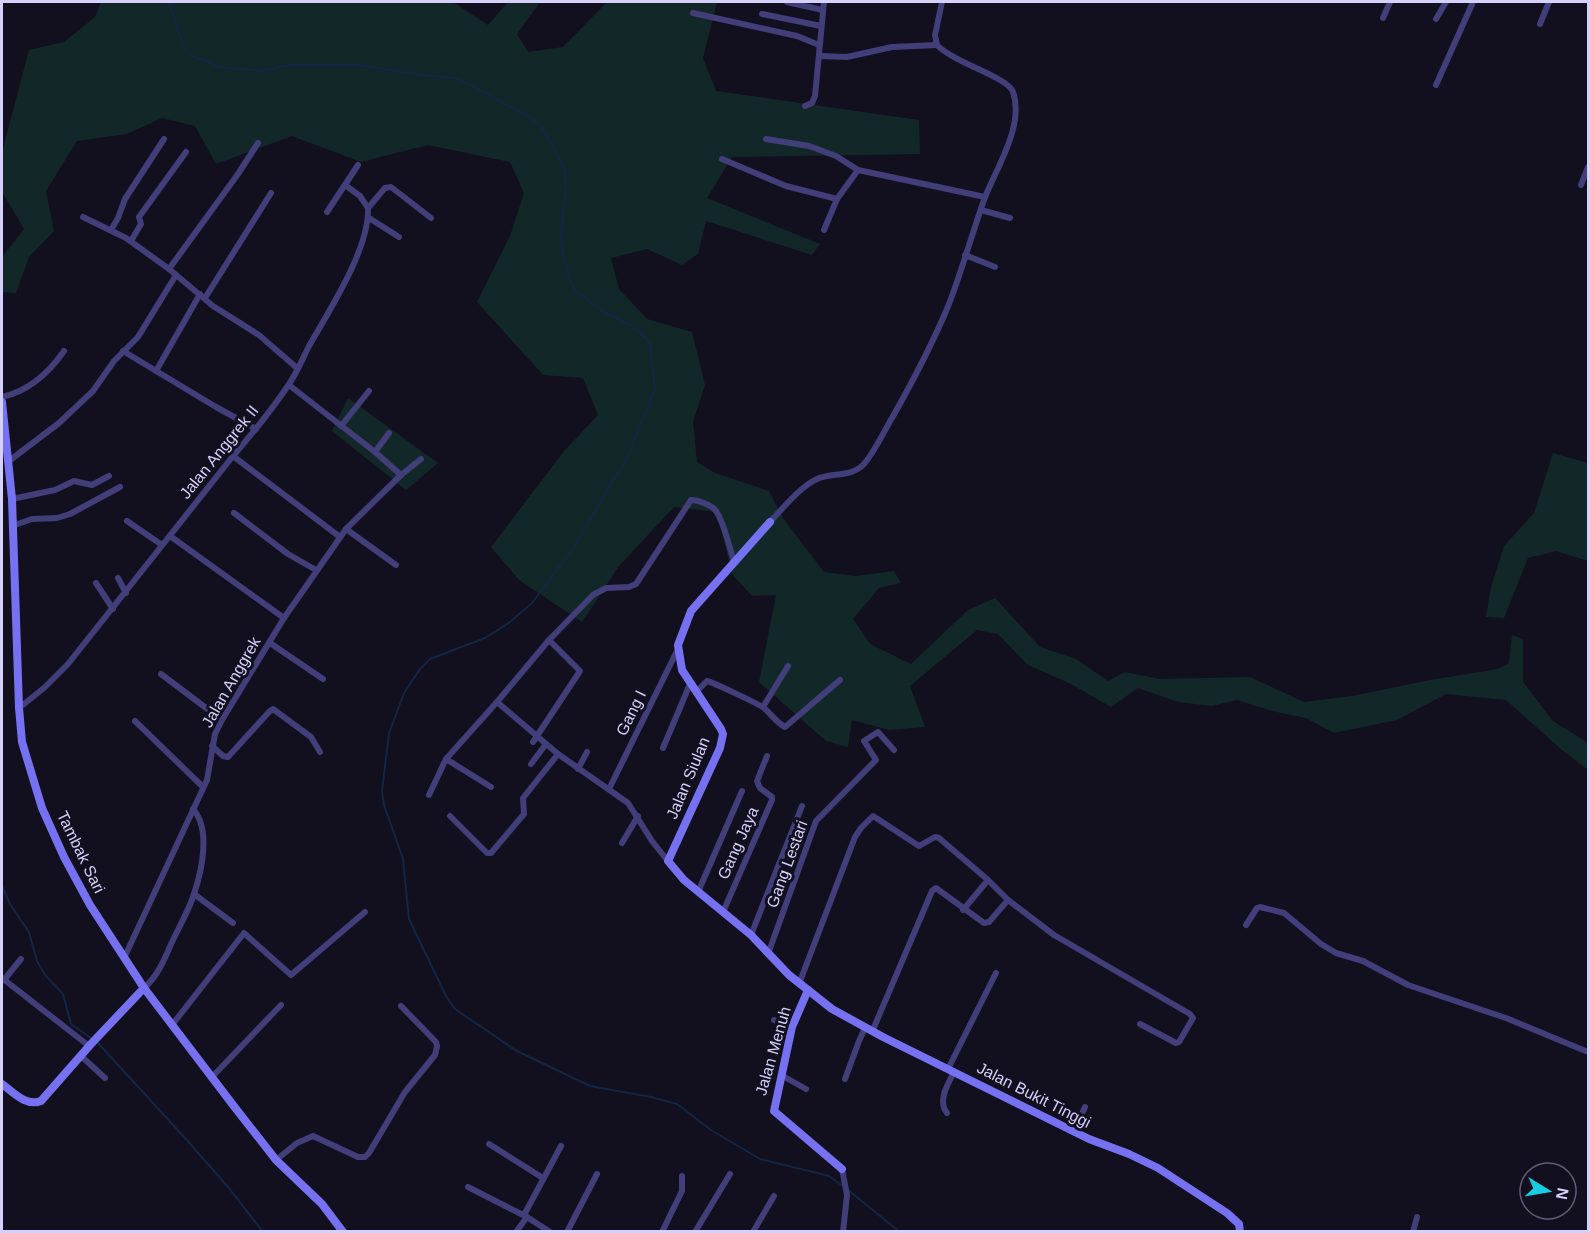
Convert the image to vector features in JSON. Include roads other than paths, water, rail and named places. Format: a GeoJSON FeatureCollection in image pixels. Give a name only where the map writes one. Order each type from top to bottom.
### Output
{"type":"FeatureCollection","features":[{"type":"Feature","properties":{"kind":"street"},"geometry":{"type":"LineString","coordinates":[[787,2],[823,10]]}},
{"type":"Feature","properties":{"kind":"street"},"geometry":{"type":"LineString","coordinates":[[805,106],[812,103],[815,96],[824,2]]}},
{"type":"Feature","properties":{"kind":"street"},"geometry":{"type":"LineString","coordinates":[[937,45],[936,35],[942,2]]}},
{"type":"Feature","properties":{"kind":"street"},"geometry":{"type":"LineString","coordinates":[[1383,18],[1390,2]]}},
{"type":"Feature","properties":{"kind":"street"},"geometry":{"type":"LineString","coordinates":[[1436,19],[1446,2]]}},
{"type":"Feature","properties":{"kind":"street"},"geometry":{"type":"LineString","coordinates":[[1436,85],[1473,2]]}},
{"type":"Feature","properties":{"kind":"street"},"geometry":{"type":"LineString","coordinates":[[1540,24],[1549,2]]}},
{"type":"Feature","properties":{"kind":"street"},"geometry":{"type":"LineString","coordinates":[[693,13],[796,36],[819,45]]}},
{"type":"Feature","properties":{"kind":"street"},"geometry":{"type":"LineString","coordinates":[[762,14],[821,26]]}},
{"type":"Feature","properties":{"kind":"street"},"geometry":{"type":"LineString","coordinates":[[678,649],[691,611],[782,508],[818,478],[850,473],[863,465],[869,457],[897,410],[941,321],[985,197],[1009,141],[1015,108],[1009,85],[955,59],[937,45],[892,47],[847,57],[820,56]]}},
{"type":"Feature","properties":{"kind":"street"},"geometry":{"type":"LineString","coordinates":[[111,230],[118,218],[122,203],[164,139]]}},
{"type":"Feature","properties":{"kind":"street"},"geometry":{"type":"LineString","coordinates":[[766,139],[809,146],[836,156],[858,170],[985,197]]}},
{"type":"Feature","properties":{"kind":"street"},"geometry":{"type":"LineString","coordinates":[[169,269],[238,174],[258,142]]}},
{"type":"Feature","properties":{"kind":"street"},"geometry":{"type":"LineString","coordinates":[[131,241],[141,224],[139,217],[186,152]]}},
{"type":"Feature","properties":{"kind":"street"},"geometry":{"type":"LineString","coordinates":[[722,159],[786,186],[837,199]]}},
{"type":"Feature","properties":{"kind":"street"},"geometry":{"type":"LineString","coordinates":[[327,212],[358,165]]}},
{"type":"Feature","properties":{"kind":"street"},"geometry":{"type":"LineString","coordinates":[[1581,185],[1588,167]]}},
{"type":"Feature","properties":{"kind":"street"},"geometry":{"type":"LineString","coordinates":[[825,230],[837,199],[858,170]]}},
{"type":"Feature","properties":{"kind":"street"},"geometry":{"type":"LineString","coordinates":[[345,185],[360,196],[368,208],[385,188],[391,188],[431,218]]}},
{"type":"Feature","properties":{"kind":"street"},"geometry":{"type":"LineString","coordinates":[[156,371],[202,296],[271,193]]}},
{"type":"Feature","properties":{"kind":"street","name":"Jalan Anggrek II"},"geometry":{"type":"LineString","coordinates":[[19,708],[44,688],[68,664],[289,385],[335,301],[359,251],[369,218],[368,208]]}},
{"type":"Feature","properties":{"kind":"street"},"geometry":{"type":"LineString","coordinates":[[981,210],[1010,218]]}},
{"type":"Feature","properties":{"kind":"street"},"geometry":{"type":"LineString","coordinates":[[83,217],[131,241],[213,306],[259,335],[297,368]]}},
{"type":"Feature","properties":{"kind":"street"},"geometry":{"type":"LineString","coordinates":[[369,218],[399,237]]}},
{"type":"Feature","properties":{"kind":"street"},"geometry":{"type":"LineString","coordinates":[[965,255],[995,267]]}},
{"type":"Feature","properties":{"kind":"street"},"geometry":{"type":"LineString","coordinates":[[9,461],[79,405],[123,351],[138,337],[176,275]]}},
{"type":"Feature","properties":{"kind":"street"},"geometry":{"type":"LineString","coordinates":[[2,397],[29,386],[54,365],[64,351]]}},
{"type":"Feature","properties":{"kind":"street"},"geometry":{"type":"LineString","coordinates":[[123,351],[256,429]]}},
{"type":"Feature","properties":{"kind":"street"},"geometry":{"type":"LineString","coordinates":[[289,385],[401,475]]}},
{"type":"Feature","properties":{"kind":"street"},"geometry":{"type":"LineString","coordinates":[[341,426],[369,391]]}},
{"type":"Feature","properties":{"kind":"street","name":"Tambak Sari"},"geometry":{"type":"LineString","coordinates":[[2,402],[12,499],[22,742],[30,773],[46,817],[77,882],[144,988],[276,1160],[322,1204],[343,1232]]}},
{"type":"Feature","properties":{"kind":"street"},"geometry":{"type":"LineString","coordinates":[[375,452],[389,433]]}},
{"type":"Feature","properties":{"kind":"street"},"geometry":{"type":"LineString","coordinates":[[233,456],[340,537]]}},
{"type":"Feature","properties":{"kind":"street","name":"Jalan Anggrek"},"geometry":{"type":"LineString","coordinates":[[125,956],[203,787],[210,767],[215,734],[222,720],[284,618],[346,529],[401,475],[421,459]]}},
{"type":"Feature","properties":{"kind":"street"},"geometry":{"type":"LineString","coordinates":[[12,499],[48,492],[74,481],[92,485],[109,476]]}},
{"type":"Feature","properties":{"kind":"street"},"geometry":{"type":"LineString","coordinates":[[12,526],[32,519],[57,518],[70,514],[120,487]]}},
{"type":"Feature","properties":{"kind":"street"},"geometry":{"type":"LineString","coordinates":[[429,795],[446,759],[549,640],[593,595],[606,588],[633,586],[691,500],[715,509],[734,561]]}},
{"type":"Feature","properties":{"kind":"street"},"geometry":{"type":"LineString","coordinates":[[234,513],[288,554],[316,570]]}},
{"type":"Feature","properties":{"kind":"street"},"geometry":{"type":"LineString","coordinates":[[127,521],[162,545]]}},
{"type":"Feature","properties":{"kind":"street"},"geometry":{"type":"LineString","coordinates":[[346,529],[396,566]]}},
{"type":"Feature","properties":{"kind":"street"},"geometry":{"type":"LineString","coordinates":[[170,536],[284,618]]}},
{"type":"Feature","properties":{"kind":"street"},"geometry":{"type":"LineString","coordinates":[[118,578],[126,593]]}},
{"type":"Feature","properties":{"kind":"street"},"geometry":{"type":"LineString","coordinates":[[96,583],[113,609]]}},
{"type":"Feature","properties":{"kind":"street"},"geometry":{"type":"LineString","coordinates":[[536,740],[580,671],[549,640]]}},
{"type":"Feature","properties":{"kind":"street"},"geometry":{"type":"LineString","coordinates":[[270,643],[323,679]]}},
{"type":"Feature","properties":{"kind":"street","name":"Jalan Siulan"},"geometry":{"type":"LineString","coordinates":[[668,861],[722,741],[721,729],[682,670],[678,649]]}},
{"type":"Feature","properties":{"kind":"street","name":"Gang I"},"geometry":{"type":"LineString","coordinates":[[609,789],[678,649]]}},
{"type":"Feature","properties":{"kind":"street"},"geometry":{"type":"LineString","coordinates":[[763,707],[788,666]]}},
{"type":"Feature","properties":{"kind":"street"},"geometry":{"type":"LineString","coordinates":[[161,674],[222,720]]}},
{"type":"Feature","properties":{"kind":"street"},"geometry":{"type":"LineString","coordinates":[[663,748],[693,688],[710,681],[763,707],[781,725],[787,727],[840,680]]}},
{"type":"Feature","properties":{"kind":"street"},"geometry":{"type":"LineString","coordinates":[[497,702],[536,740],[546,744],[628,803],[652,842],[680,876],[751,935],[768,955],[808,990]]}},
{"type":"Feature","properties":{"kind":"street"},"geometry":{"type":"LineString","coordinates":[[212,746],[223,756],[228,757],[273,709],[311,737],[320,753]]}},
{"type":"Feature","properties":{"kind":"street"},"geometry":{"type":"LineString","coordinates":[[135,721],[203,787]]}},
{"type":"Feature","properties":{"kind":"street","name":"Gang Lestari"},"geometry":{"type":"LineString","coordinates":[[768,955],[816,821],[876,760],[864,741],[878,732],[894,750]]}},
{"type":"Feature","properties":{"kind":"street"},"geometry":{"type":"LineString","coordinates":[[531,764],[546,744]]}},
{"type":"Feature","properties":{"kind":"street"},"geometry":{"type":"LineString","coordinates":[[578,769],[587,752]]}},
{"type":"Feature","properties":{"kind":"street"},"geometry":{"type":"LineString","coordinates":[[450,816],[488,853],[491,853],[524,814],[523,798],[558,754]]}},
{"type":"Feature","properties":{"kind":"street","name":"Gang Jaya"},"geometry":{"type":"LineString","coordinates":[[723,912],[772,800],[760,788],[757,781],[767,756]]}},
{"type":"Feature","properties":{"kind":"street"},"geometry":{"type":"LineString","coordinates":[[446,759],[491,787]]}},
{"type":"Feature","properties":{"kind":"street"},"geometry":{"type":"LineString","coordinates":[[698,892],[742,791]]}},
{"type":"Feature","properties":{"kind":"street"},"geometry":{"type":"LineString","coordinates":[[751,935],[802,806]]}},
{"type":"Feature","properties":{"kind":"street"},"geometry":{"type":"LineString","coordinates":[[2,1084],[27,1102],[38,1103],[44,1099],[98,1036],[156,976],[194,894],[200,868],[203,842],[201,823],[193,809]]}},
{"type":"Feature","properties":{"kind":"street"},"geometry":{"type":"LineString","coordinates":[[622,843],[638,816]]}},
{"type":"Feature","properties":{"kind":"street"},"geometry":{"type":"LineString","coordinates":[[799,984],[855,837],[871,817],[877,818],[919,846],[935,837],[939,838],[1008,900],[1054,935],[1190,1014],[1192,1018],[1179,1042],[1176,1043],[1140,1024]]}},
{"type":"Feature","properties":{"kind":"street"},"geometry":{"type":"LineString","coordinates":[[963,910],[988,880]]}},
{"type":"Feature","properties":{"kind":"street"},"geometry":{"type":"LineString","coordinates":[[845,1080],[932,891],[938,889],[963,910],[987,923],[1008,900]]}},
{"type":"Feature","properties":{"kind":"street"},"geometry":{"type":"LineString","coordinates":[[194,894],[233,923]]}},
{"type":"Feature","properties":{"kind":"street"},"geometry":{"type":"LineString","coordinates":[[1246,925],[1260,907],[1284,913],[1321,944],[1336,953],[1363,962],[1408,985],[1506,1018],[1588,1052]]}},
{"type":"Feature","properties":{"kind":"street"},"geometry":{"type":"LineString","coordinates":[[172,1025],[244,933],[291,975],[365,912]]}},
{"type":"Feature","properties":{"kind":"street"},"geometry":{"type":"LineString","coordinates":[[21,958],[3,979],[90,1045]]}},
{"type":"Feature","properties":{"kind":"street"},"geometry":{"type":"LineString","coordinates":[[947,1113],[943,1102],[951,1070],[996,973]]}},
{"type":"Feature","properties":{"kind":"street","name":"Jalan Bukit Tinggi"},"geometry":{"type":"LineString","coordinates":[[808,990],[832,1009],[868,1030],[1089,1140],[1129,1154],[1172,1177],[1227,1213],[1239,1224],[1240,1232]]}},
{"type":"Feature","properties":{"kind":"street","name":"Jalan Menuh"},"geometry":{"type":"LineString","coordinates":[[808,990],[792,1028],[773,1108],[775,1114],[830,1156],[842,1169],[847,1196],[843,1232]]}},
{"type":"Feature","properties":{"kind":"street"},"geometry":{"type":"LineString","coordinates":[[212,1077],[281,1005]]}},
{"type":"Feature","properties":{"kind":"street"},"geometry":{"type":"LineString","coordinates":[[276,1160],[297,1143],[313,1136],[357,1157],[369,1153],[405,1092],[435,1055],[437,1049],[436,1042],[401,1006]]}},
{"type":"Feature","properties":{"kind":"street"},"geometry":{"type":"LineString","coordinates":[[774,1020],[792,1028]]}},
{"type":"Feature","properties":{"kind":"street"},"geometry":{"type":"LineString","coordinates":[[81,1056],[105,1078]]}},
{"type":"Feature","properties":{"kind":"street"},"geometry":{"type":"LineString","coordinates":[[781,1075],[806,1089]]}},
{"type":"Feature","properties":{"kind":"street"},"geometry":{"type":"LineString","coordinates":[[1074,1132],[1085,1107]]}},
{"type":"Feature","properties":{"kind":"street"},"geometry":{"type":"LineString","coordinates":[[489,1144],[543,1178]]}},
{"type":"Feature","properties":{"kind":"street"},"geometry":{"type":"LineString","coordinates":[[516,1232],[561,1146]]}},
{"type":"Feature","properties":{"kind":"street"},"geometry":{"type":"LineString","coordinates":[[567,1232],[597,1174]]}},
{"type":"Feature","properties":{"kind":"street"},"geometry":{"type":"LineString","coordinates":[[695,1232],[730,1174]]}},
{"type":"Feature","properties":{"kind":"street"},"geometry":{"type":"LineString","coordinates":[[662,1232],[682,1191],[682,1176]]}},
{"type":"Feature","properties":{"kind":"street"},"geometry":{"type":"LineString","coordinates":[[468,1187],[526,1216],[550,1232]]}},
{"type":"Feature","properties":{"kind":"street"},"geometry":{"type":"LineString","coordinates":[[753,1232],[774,1196]]}},
{"type":"Feature","properties":{"kind":"street"},"geometry":{"type":"LineString","coordinates":[[1413,1232],[1417,1217]]}},
{"type":"Feature","properties":{"kind":"waterway"},"geometry":{"type":"LineString","coordinates":[[169,2],[183,46],[193,56],[219,67],[261,71],[289,65],[360,65],[447,77],[460,80],[530,117],[541,126],[564,167],[566,189],[561,234],[569,277],[576,291],[601,310],[640,332],[650,343],[655,389],[626,461],[574,547],[532,603],[510,622],[485,638],[430,659],[420,669],[404,693],[389,733],[382,791],[384,805],[403,859],[409,919],[447,998],[455,1009],[515,1050],[590,1086],[677,1104],[711,1130],[760,1159],[829,1176],[844,1187]]}},
{"type":"Feature","properties":{"kind":"waterway"},"geometry":{"type":"LineString","coordinates":[[2,886],[10,904],[29,932],[37,961],[45,975],[63,994],[71,1024],[92,1039]]}},
{"type":"Feature","properties":{"kind":"waterway"},"geometry":{"type":"LineString","coordinates":[[97,1042],[228,1187],[263,1232]]}},
{"type":"Feature","properties":{"kind":"waterway"},"geometry":{"type":"LineString","coordinates":[[848,1190],[900,1232]]}}]}
